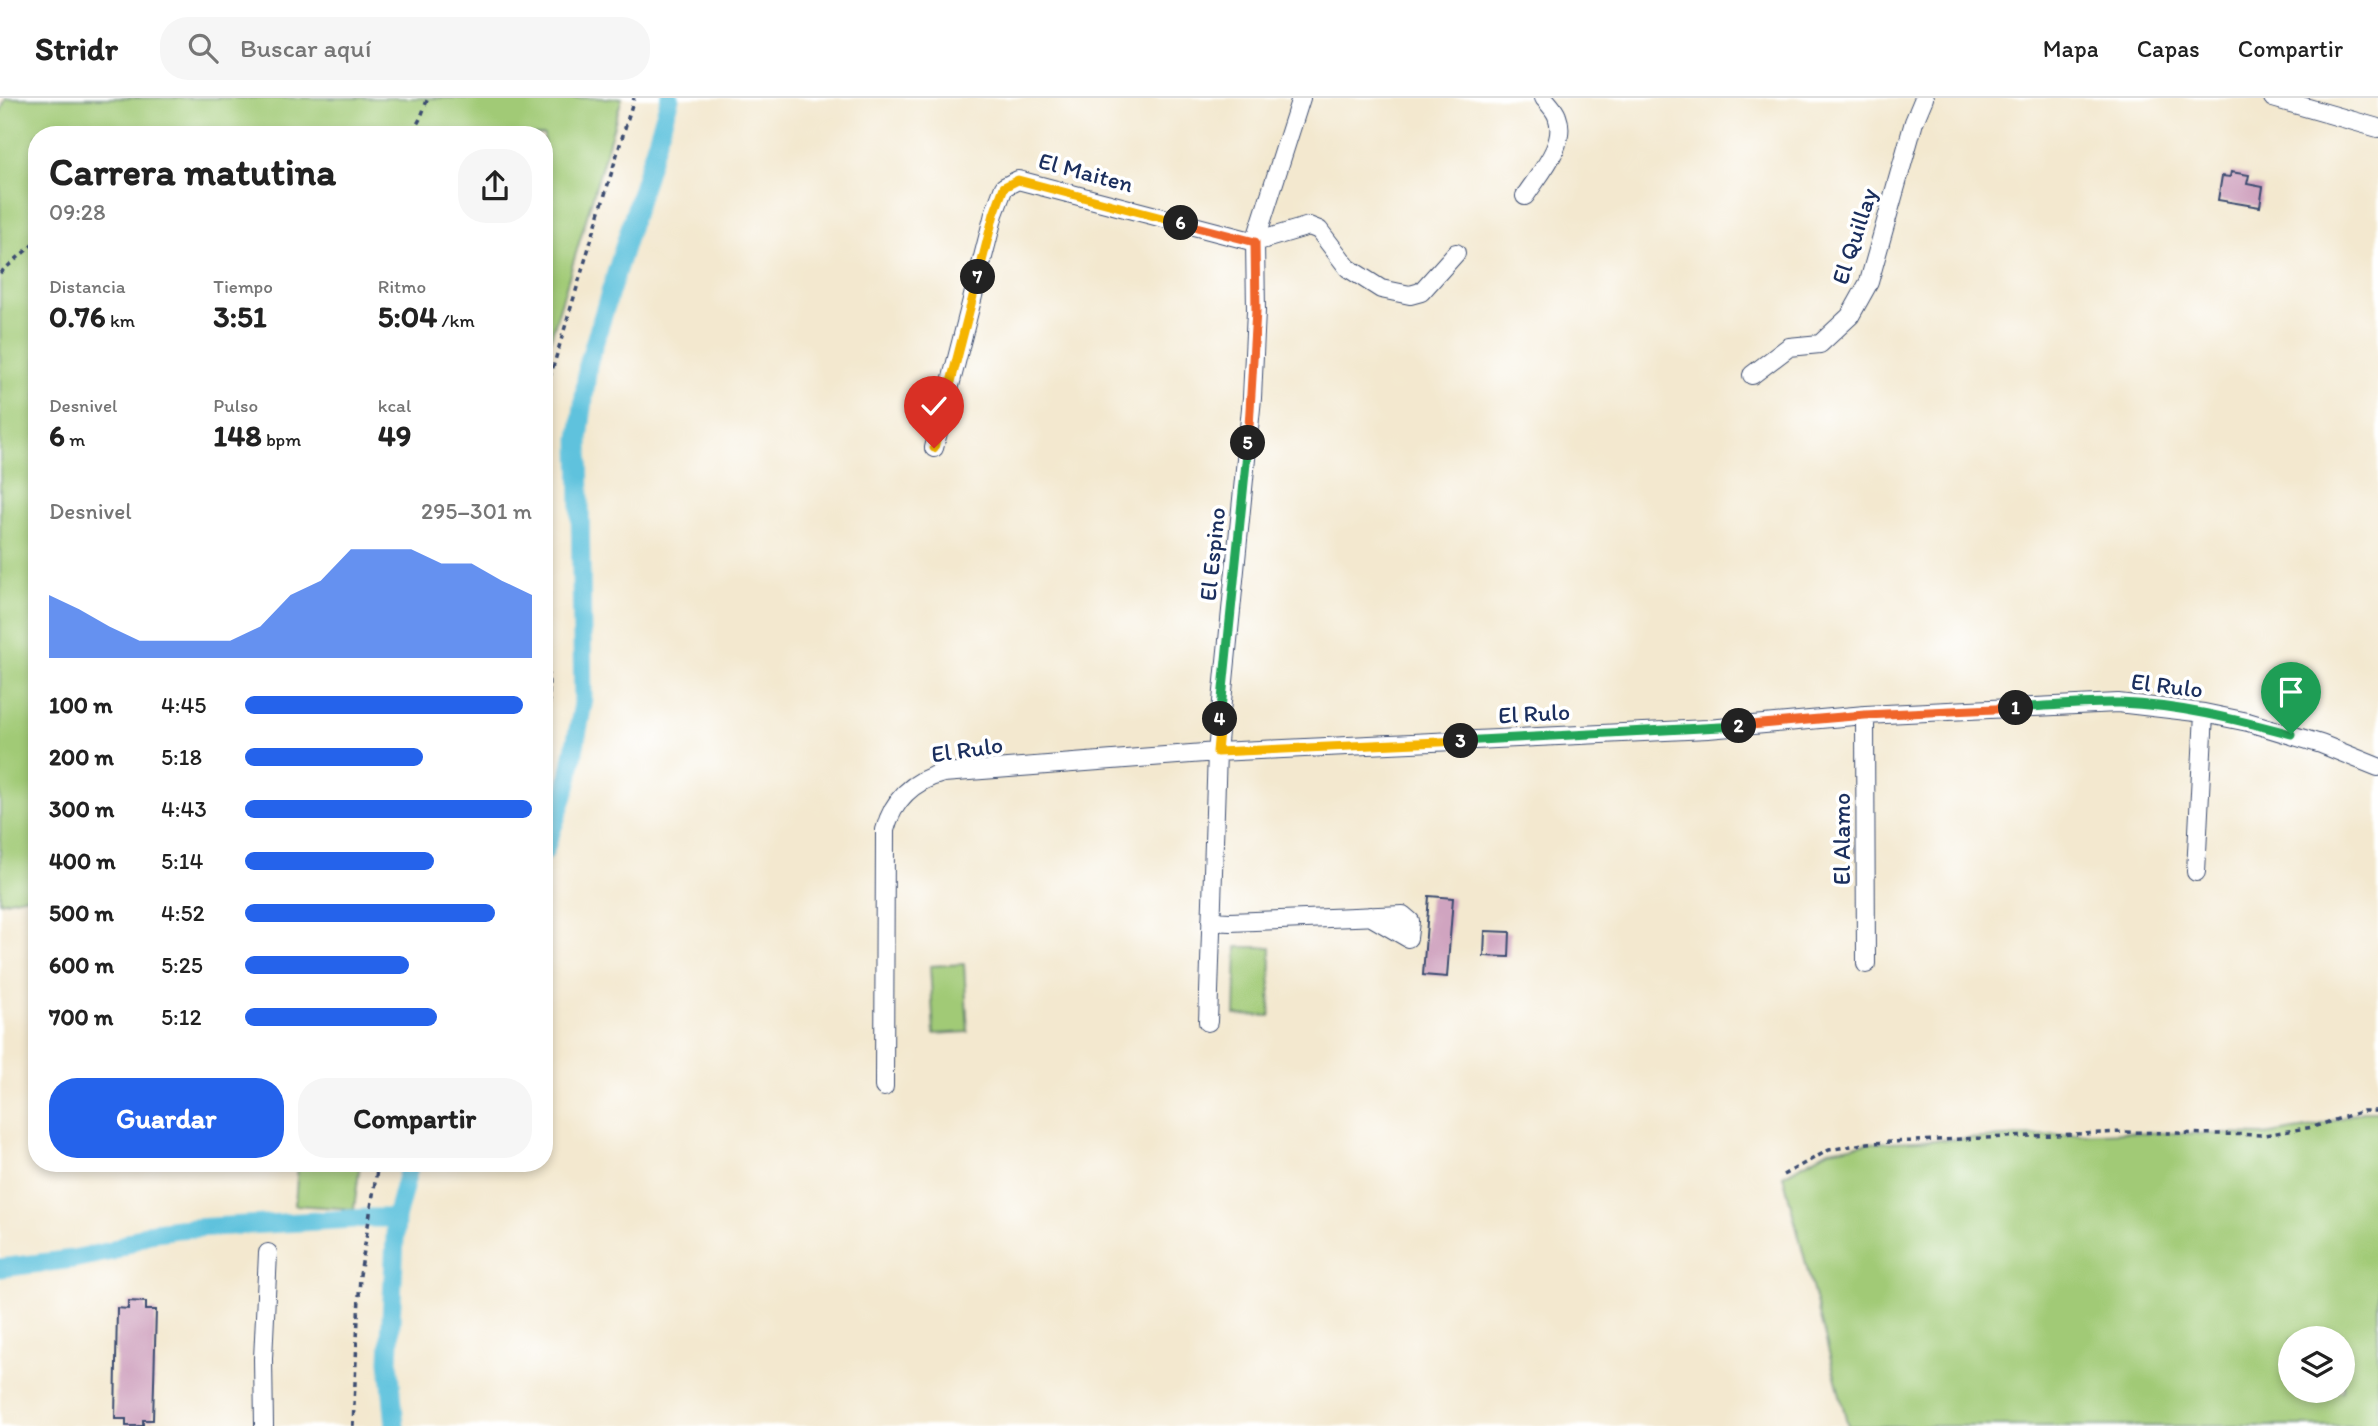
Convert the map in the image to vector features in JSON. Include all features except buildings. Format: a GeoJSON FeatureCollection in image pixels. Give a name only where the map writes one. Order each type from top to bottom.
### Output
{"type":"FeatureCollection","features":[{"type":"Feature","properties":{"kind":"street","name":"El Espino"},"geometry":{"type":"LineString","coordinates":[[1208,1022],[1217,752],[1252,398],[1256,311],[1255,242],[1301,98]]}},
{"type":"Feature","properties":{"kind":"street"},"geometry":{"type":"LineString","coordinates":[[1525,196],[1559,142],[1557,114],[1544,98]]}},
{"type":"Feature","properties":{"kind":"street","name":"El Quillay"},"geometry":{"type":"LineString","coordinates":[[1752,375],[1790,347],[1820,344],[1850,316],[1869,282],[1914,122],[1924,98]]}},
{"type":"Feature","properties":{"kind":"street"},"geometry":{"type":"LineString","coordinates":[[2273,98],[2378,128]]}},
{"type":"Feature","properties":{"kind":"street","name":"El Maiten"},"geometry":{"type":"LineString","coordinates":[[934,448],[994,214],[1004,187],[1018,180],[1255,242]]}},
{"type":"Feature","properties":{"kind":"street"},"geometry":{"type":"LineString","coordinates":[[1255,242],[1309,226],[1319,230],[1348,268],[1381,289],[1410,295],[1421,292],[1455,253]]}},
{"type":"Feature","properties":{"kind":"street","name":"El Rulo"},"geometry":{"type":"LineString","coordinates":[[884,1087],[885,830],[893,808],[908,789],[930,776],[943,773],[1217,752],[1708,729],[1865,715],[2118,703],[2204,713],[2291,734],[2378,767]]}},
{"type":"Feature","properties":{"kind":"street"},"geometry":{"type":"LineString","coordinates":[[2196,872],[2204,713]]}},
{"type":"Feature","properties":{"kind":"street","name":"El Alamo"},"geometry":{"type":"LineString","coordinates":[[1865,715],[1866,964]]}},
{"type":"Feature","properties":{"kind":"street"},"geometry":{"type":"LineString","coordinates":[[1211,921],[1370,916]]}},
{"type":"Feature","properties":{"kind":"street"},"geometry":{"type":"LineString","coordinates":[[264,1426],[263,1359],[268,1253]]}},
{"type":"Feature","properties":{"kind":"path"},"geometry":{"type":"LineString","coordinates":[[416,126],[428,98]]}},
{"type":"Feature","properties":{"kind":"path"},"geometry":{"type":"LineString","coordinates":[[553,367],[634,98]]}},
{"type":"Feature","properties":{"kind":"path"},"geometry":{"type":"LineString","coordinates":[[0,273],[28,249]]}},
{"type":"Feature","properties":{"kind":"path"},"geometry":{"type":"LineString","coordinates":[[1783,1175],[1829,1150],[1868,1143],[2124,1132],[2264,1135],[2313,1127],[2363,1111],[2378,1111]]}},
{"type":"Feature","properties":{"kind":"path"},"geometry":{"type":"LineString","coordinates":[[353,1426],[360,1275],[377,1172]]}},
{"type":"Feature","properties":{"kind":"green space"},"geometry":{"type":"Polygon","coordinates":[[[6,98],[622,98],[553,331],[553,126],[28,126],[28,896],[0,902],[0,113],[6,98]]]}},
{"type":"Feature","properties":{"kind":"green space"},"geometry":{"type":"Polygon","coordinates":[[[1237,947],[1271,947],[1270,1016],[1235,1015],[1237,947]]]}},
{"type":"Feature","properties":{"kind":"green space"},"geometry":{"type":"Polygon","coordinates":[[[964,964],[968,1032],[934,1034],[930,966],[964,964]]]}},
{"type":"Feature","properties":{"kind":"green space"},"geometry":{"type":"Polygon","coordinates":[[[2363,1111],[2378,1111],[2378,1426],[1848,1426],[1783,1175],[1829,1150],[1868,1143],[2124,1132],[2264,1135],[2313,1127],[2363,1111]]]}},
{"type":"Feature","properties":{"kind":"green space"},"geometry":{"type":"Polygon","coordinates":[[[297,1172],[359,1172],[354,1209],[295,1205],[297,1172]]]}},
{"type":"Feature","properties":{"kind":"waterway"},"geometry":{"type":"LineString","coordinates":[[553,827],[567,787],[583,704],[579,439],[588,364],[670,98]]}},
{"type":"Feature","properties":{"kind":"waterway"},"geometry":{"type":"LineString","coordinates":[[395,1426],[389,1361],[396,1218],[408,1172]]}},
{"type":"Feature","properties":{"kind":"waterway"},"geometry":{"type":"LineString","coordinates":[[0,1268],[112,1251],[149,1233],[177,1229],[396,1218]]}},
{"type":"Feature","properties":{"kind":"route"},"geometry":{"type":"LineString","coordinates":[[934,448],[994,214],[1004,187],[1018,180],[1255,242],[1256,311],[1252,398],[1217,752],[1708,729],[1865,715],[2118,703],[2204,713],[2291,734]]}}]}
